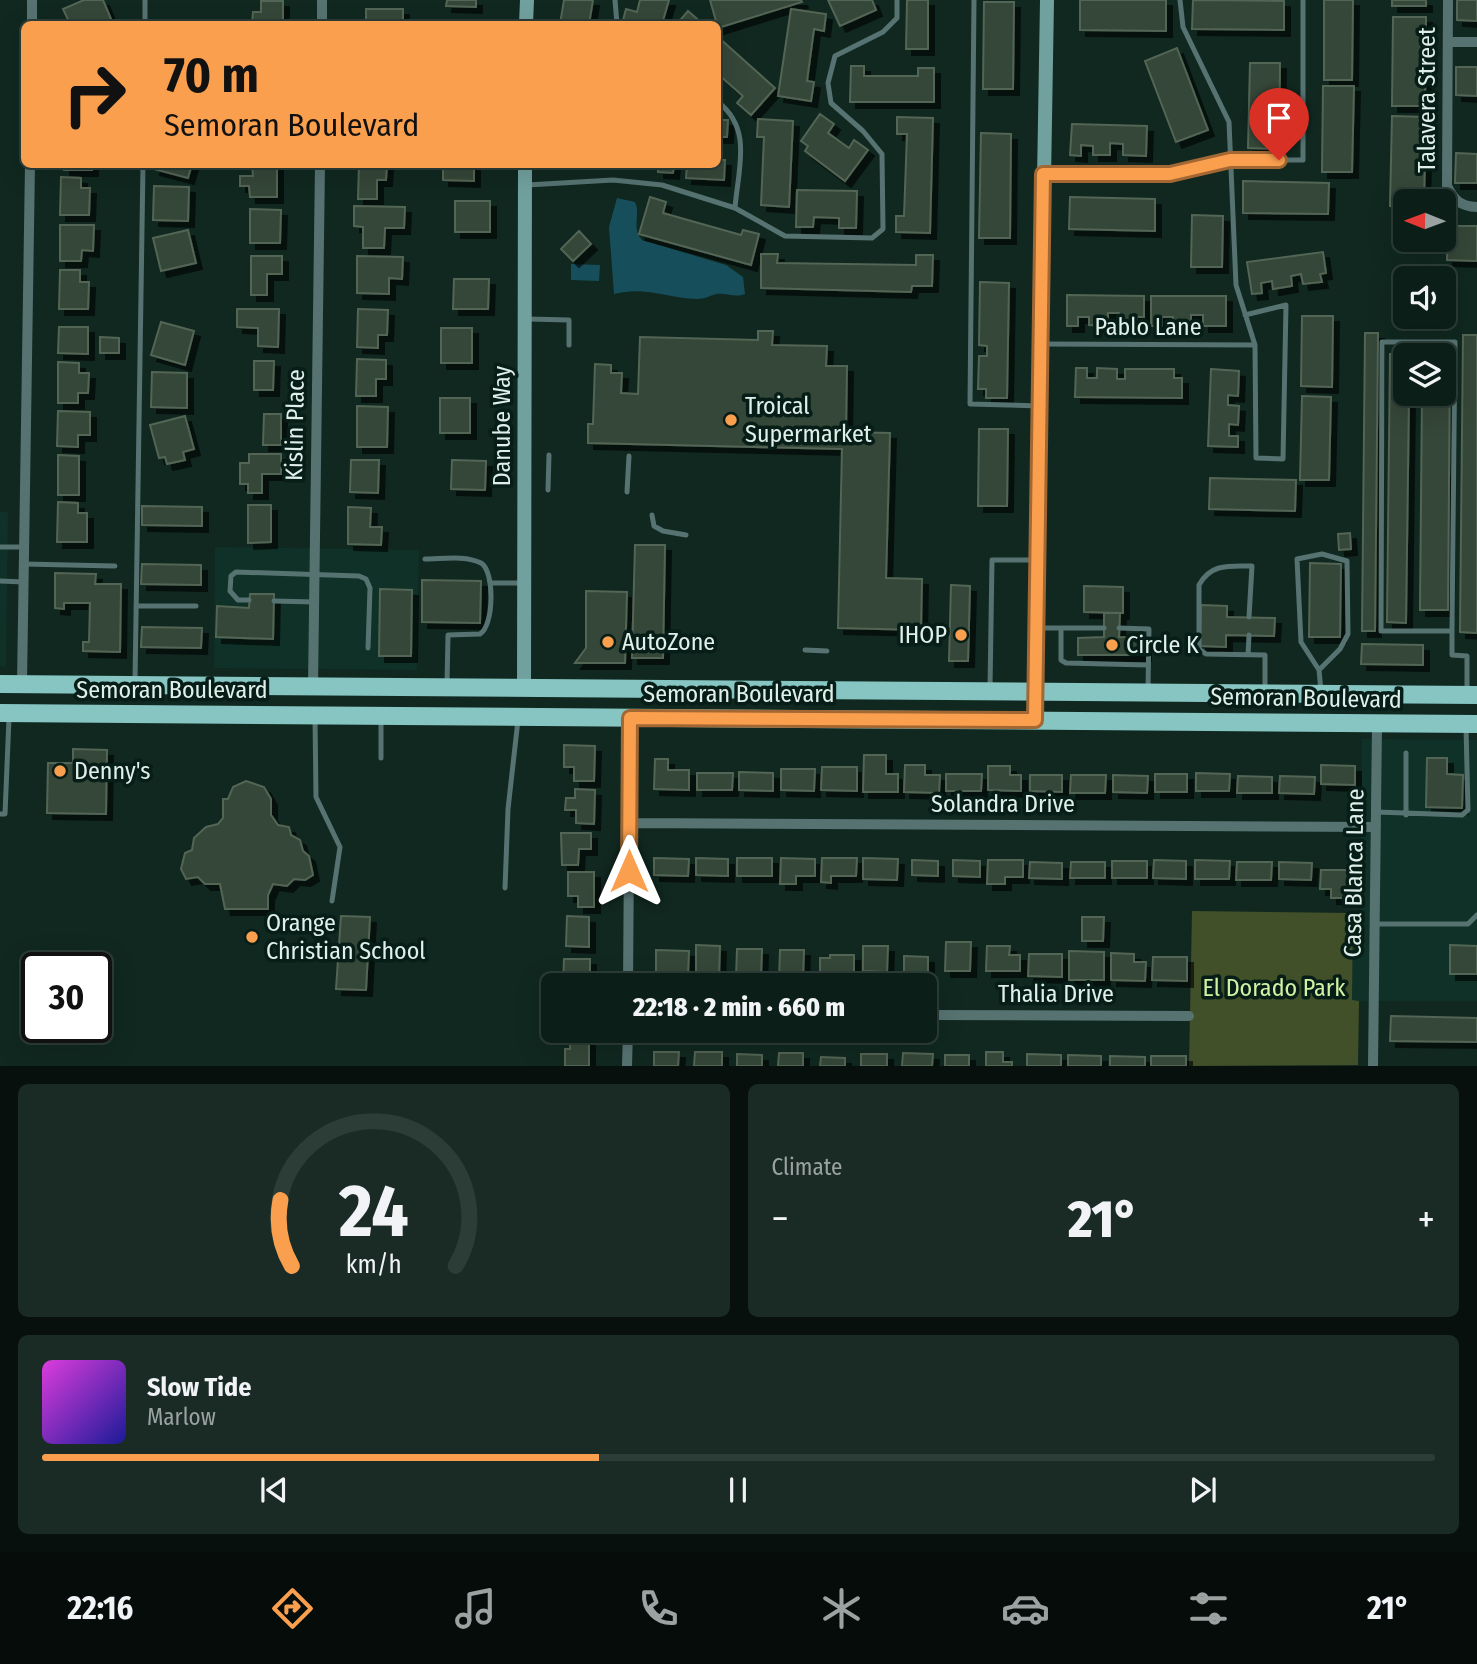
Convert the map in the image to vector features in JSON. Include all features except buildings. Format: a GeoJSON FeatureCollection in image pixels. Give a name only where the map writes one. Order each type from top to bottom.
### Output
{"type":"FeatureCollection","features":[{"type":"Feature","properties":{"kind":"main road","name":"Semoran Boulevard"},"geometry":{"type":"LineString","coordinates":[[0,684],[1472,695]]}},
{"type":"Feature","properties":{"kind":"main road"},"geometry":{"type":"LineString","coordinates":[[477,716],[500,709],[524,688]]}},
{"type":"Feature","properties":{"kind":"main road"},"geometry":{"type":"LineString","coordinates":[[519,717],[526,704],[537,695],[564,688]]}},
{"type":"Feature","properties":{"kind":"main road","name":"Semoran Boulevard"},"geometry":{"type":"LineString","coordinates":[[4,713],[1472,724]]}},
{"type":"Feature","properties":{"kind":"street"},"geometry":{"type":"LineString","coordinates":[[32,0],[32,21]]}},
{"type":"Feature","properties":{"kind":"street"},"geometry":{"type":"LineString","coordinates":[[322,0],[322,21]]}},
{"type":"Feature","properties":{"kind":"street"},"geometry":{"type":"LineString","coordinates":[[526,21],[527,0]]}},
{"type":"Feature","properties":{"kind":"street"},"geometry":{"type":"LineString","coordinates":[[1035,720],[1047,0]]}},
{"type":"Feature","properties":{"kind":"street","name":"Talavera Street"},"geometry":{"type":"LineString","coordinates":[[1448,0],[1447,186],[1453,199],[1465,206],[1477,207]]}},
{"type":"Feature","properties":{"kind":"street"},"geometry":{"type":"LineString","coordinates":[[1448,42],[1477,42]]}},
{"type":"Feature","properties":{"kind":"street"},"geometry":{"type":"LineString","coordinates":[[22,684],[30,168]]}},
{"type":"Feature","properties":{"kind":"street","name":"Kislin Place"},"geometry":{"type":"LineString","coordinates":[[313,686],[320,168]]}},
{"type":"Feature","properties":{"kind":"street","name":"Danube Way"},"geometry":{"type":"LineString","coordinates":[[524,688],[525,168]]}},
{"type":"Feature","properties":{"kind":"street"},"geometry":{"type":"LineString","coordinates":[[628,973],[630,718]]}},
{"type":"Feature","properties":{"kind":"street","name":"Casa Blanca Lane"},"geometry":{"type":"LineString","coordinates":[[1373,1066],[1377,724]]}},
{"type":"Feature","properties":{"kind":"street","name":"Solandra Drive"},"geometry":{"type":"LineString","coordinates":[[629,823],[1376,827]]}},
{"type":"Feature","properties":{"kind":"street","name":"Thalia Drive"},"geometry":{"type":"LineString","coordinates":[[937,1015],[1189,1016]]}},
{"type":"Feature","properties":{"kind":"street"},"geometry":{"type":"LineString","coordinates":[[627,1066],[628,1043]]}},
{"type":"Feature","properties":{"kind":"lane"},"geometry":{"type":"LineString","coordinates":[[145,0],[145,21]]}},
{"type":"Feature","properties":{"kind":"lane"},"geometry":{"type":"LineString","coordinates":[[615,0],[617,21]]}},
{"type":"Feature","properties":{"kind":"lane"},"geometry":{"type":"LineString","coordinates":[[525,185],[612,180],[662,185],[735,208],[785,236],[872,239],[883,229],[882,154],[863,131],[831,103],[828,83],[835,56],[883,32],[897,18],[897,0]]}},
{"type":"Feature","properties":{"kind":"lane"},"geometry":{"type":"LineString","coordinates":[[974,0],[970,404],[1040,405]]}},
{"type":"Feature","properties":{"kind":"lane"},"geometry":{"type":"LineString","coordinates":[[1180,0],[1183,27],[1229,122],[1236,285],[1245,315],[1255,345],[1256,458],[1283,459],[1286,305],[1245,315]]}},
{"type":"Feature","properties":{"kind":"lane"},"geometry":{"type":"LineString","coordinates":[[1043,174],[1170,174],[1230,160],[1303,160],[1303,0]]}},
{"type":"Feature","properties":{"kind":"lane"},"geometry":{"type":"LineString","coordinates":[[721,105],[737,121],[741,140],[735,208]]}},
{"type":"Feature","properties":{"kind":"lane"},"geometry":{"type":"LineString","coordinates":[[135,685],[143,168]]}},
{"type":"Feature","properties":{"kind":"lane"},"geometry":{"type":"LineString","coordinates":[[524,319],[569,320],[569,345]]}},
{"type":"Feature","properties":{"kind":"lane"},"geometry":{"type":"LineString","coordinates":[[1452,631],[1381,631],[1382,342],[1455,342],[1452,631],[1451,655],[1467,656],[1472,695]]}},
{"type":"Feature","properties":{"kind":"lane","name":"Pablo Lane"},"geometry":{"type":"LineString","coordinates":[[1041,344],[1255,345]]}},
{"type":"Feature","properties":{"kind":"lane"},"geometry":{"type":"LineString","coordinates":[[548,491],[549,455]]}},
{"type":"Feature","properties":{"kind":"lane"},"geometry":{"type":"LineString","coordinates":[[627,492],[629,456]]}},
{"type":"Feature","properties":{"kind":"lane"},"geometry":{"type":"LineString","coordinates":[[652,515],[654,526],[663,531],[686,535]]}},
{"type":"Feature","properties":{"kind":"lane"},"geometry":{"type":"LineString","coordinates":[[0,547],[24,547]]}},
{"type":"Feature","properties":{"kind":"lane"},"geometry":{"type":"LineString","coordinates":[[1319,670],[1340,649],[1348,634],[1347,561],[1322,554],[1297,559],[1301,642],[1319,670],[1321,694]]}},
{"type":"Feature","properties":{"kind":"lane"},"geometry":{"type":"LineString","coordinates":[[425,559],[471,559],[484,565],[489,572],[491,602],[485,632],[448,635],[447,687]]}},
{"type":"Feature","properties":{"kind":"lane"},"geometry":{"type":"LineString","coordinates":[[990,691],[992,560],[1037,560]]}},
{"type":"Feature","properties":{"kind":"lane"},"geometry":{"type":"LineString","coordinates":[[24,564],[116,566]]}},
{"type":"Feature","properties":{"kind":"lane"},"geometry":{"type":"LineString","coordinates":[[1249,617],[1252,566],[1217,567],[1205,576],[1199,585],[1199,649],[1206,654],[1265,655],[1265,693]]}},
{"type":"Feature","properties":{"kind":"lane"},"geometry":{"type":"LineString","coordinates":[[250,600],[233,597],[230,581],[236,572],[359,576],[366,579],[370,588],[368,648]]}},
{"type":"Feature","properties":{"kind":"lane"},"geometry":{"type":"LineString","coordinates":[[0,581],[24,582]]}},
{"type":"Feature","properties":{"kind":"lane"},"geometry":{"type":"LineString","coordinates":[[490,583],[524,583]]}},
{"type":"Feature","properties":{"kind":"lane"},"geometry":{"type":"LineString","coordinates":[[274,601],[314,601]]}},
{"type":"Feature","properties":{"kind":"lane"},"geometry":{"type":"LineString","coordinates":[[136,606],[196,606]]}},
{"type":"Feature","properties":{"kind":"lane"},"geometry":{"type":"LineString","coordinates":[[1036,628],[1104,628]]}},
{"type":"Feature","properties":{"kind":"lane"},"geometry":{"type":"LineString","coordinates":[[1060,628],[1061,660],[1066,663],[1149,665]]}},
{"type":"Feature","properties":{"kind":"lane"},"geometry":{"type":"LineString","coordinates":[[1119,628],[1149,629],[1148,692]]}},
{"type":"Feature","properties":{"kind":"lane"},"geometry":{"type":"LineString","coordinates":[[1248,655],[1249,635]]}},
{"type":"Feature","properties":{"kind":"lane"},"geometry":{"type":"LineString","coordinates":[[805,650],[827,651]]}},
{"type":"Feature","properties":{"kind":"lane"},"geometry":{"type":"LineString","coordinates":[[0,814],[5,814],[4,713]]}},
{"type":"Feature","properties":{"kind":"lane"},"geometry":{"type":"LineString","coordinates":[[315,715],[316,797],[340,847],[332,901]]}},
{"type":"Feature","properties":{"kind":"lane"},"geometry":{"type":"LineString","coordinates":[[381,716],[381,758]]}},
{"type":"Feature","properties":{"kind":"lane"},"geometry":{"type":"LineString","coordinates":[[505,888],[508,809],[519,717]]}},
{"type":"Feature","properties":{"kind":"lane"},"geometry":{"type":"LineString","coordinates":[[1376,811],[1406,815],[1462,816],[1468,810],[1472,724]]}},
{"type":"Feature","properties":{"kind":"lane"},"geometry":{"type":"LineString","coordinates":[[1406,753],[1406,815]]}},
{"type":"Feature","properties":{"kind":"lane"},"geometry":{"type":"LineString","coordinates":[[1375,924],[1468,924],[1477,915]]}},
{"type":"Feature","properties":{"kind":"shaded area"},"geometry":{"type":"Polygon","coordinates":[[[0,512],[8,512],[6,667],[0,666],[0,512]]]}},
{"type":"Feature","properties":{"kind":"shaded area"},"geometry":{"type":"Polygon","coordinates":[[[215,547],[419,550],[417,670],[214,668],[215,547]]]}},
{"type":"Feature","properties":{"kind":"shaded area"},"geometry":{"type":"Polygon","coordinates":[[[1362,739],[1477,740],[1477,1001],[1352,1001],[1353,913],[1360,912],[1362,739]]]}},
{"type":"Feature","properties":{"kind":"green space","name":"El Dorado Park"},"geometry":{"type":"Polygon","coordinates":[[[1192,911],[1353,913],[1352,1000],[1359,1001],[1358,1065],[1189,1066],[1192,911]]]}},
{"type":"Feature","properties":{"kind":"water"},"geometry":{"type":"Polygon","coordinates":[[[617,198],[635,202],[637,231],[642,240],[726,265],[743,277],[745,294],[717,294],[697,299],[635,291],[614,294],[609,227],[617,198]]]}},
{"type":"Feature","properties":{"kind":"water"},"geometry":{"type":"Polygon","coordinates":[[[571,264],[600,265],[599,281],[571,280],[571,264]]]}},
{"type":"Feature","properties":{"kind":"place","name":"Troical Supermarket"},"geometry":{"type":"Point","coordinates":[731,420]}},
{"type":"Feature","properties":{"kind":"place","name":"IHOP"},"geometry":{"type":"Point","coordinates":[961,635]}},
{"type":"Feature","properties":{"kind":"place","name":"AutoZone"},"geometry":{"type":"Point","coordinates":[608,642]}},
{"type":"Feature","properties":{"kind":"place","name":"Circle K"},"geometry":{"type":"Point","coordinates":[1112,645]}},
{"type":"Feature","properties":{"kind":"place","name":"Denny's"},"geometry":{"type":"Point","coordinates":[60,771]}},
{"type":"Feature","properties":{"kind":"place","name":"Orange Christian School"},"geometry":{"type":"Point","coordinates":[252,937]}},
{"type":"Feature","properties":{"kind":"route"},"geometry":{"type":"LineString","coordinates":[[629,871],[630,718],[1035,720],[1043,174],[1170,174],[1230,160],[1279,160]]}}]}
